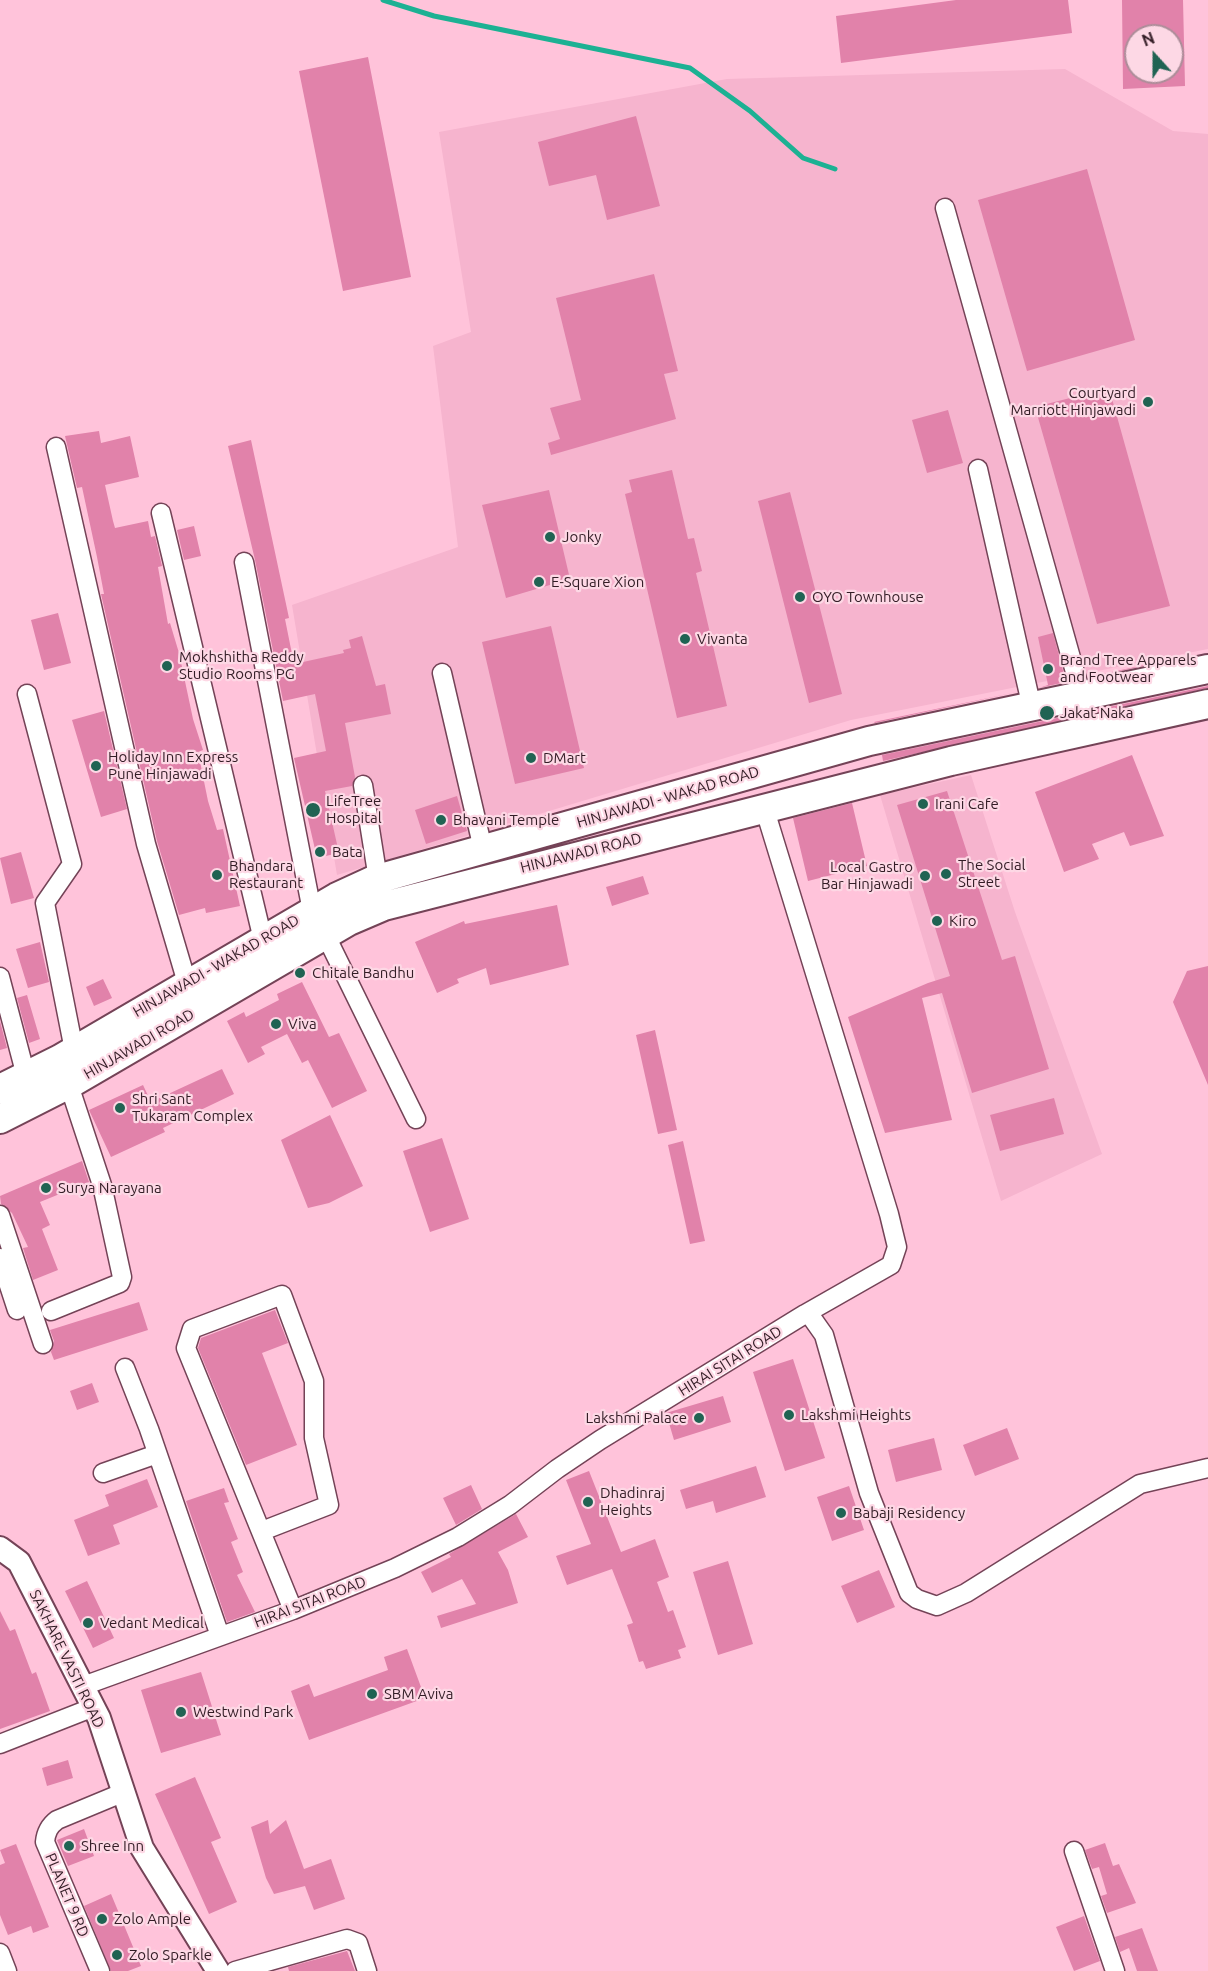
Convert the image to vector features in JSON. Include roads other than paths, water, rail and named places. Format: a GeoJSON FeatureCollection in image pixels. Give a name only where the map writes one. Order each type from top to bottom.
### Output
{"type":"FeatureCollection","features":[{"type":"Feature","properties":{"kind":"main road","name":"HINJAWADI - WAKAD ROAD"},"geometry":{"type":"LineString","coordinates":[[0,1089],[74,1050],[263,940],[319,923],[378,879],[869,741],[1208,669]]}},
{"type":"Feature","properties":{"kind":"main road","name":"HINJAWADI ROAD"},"geometry":{"type":"LineString","coordinates":[[0,1119],[69,1085],[319,923],[419,895],[764,807],[951,761],[1208,704]]}},
{"type":"Feature","properties":{"kind":"street"},"geometry":{"type":"LineString","coordinates":[[945,208],[1082,697]]}},
{"type":"Feature","properties":{"kind":"street"},"geometry":{"type":"LineString","coordinates":[[56,447],[146,844],[187,983]]}},
{"type":"Feature","properties":{"kind":"street"},"geometry":{"type":"LineString","coordinates":[[978,469],[1032,708]]}},
{"type":"Feature","properties":{"kind":"street"},"geometry":{"type":"LineString","coordinates":[[161,513],[263,940]]}},
{"type":"Feature","properties":{"kind":"street"},"geometry":{"type":"LineString","coordinates":[[244,562],[319,923],[416,1119]]}},
{"type":"Feature","properties":{"kind":"street"},"geometry":{"type":"LineString","coordinates":[[442,673],[483,849]]}},
{"type":"Feature","properties":{"kind":"street"},"geometry":{"type":"LineString","coordinates":[[27,694],[72,864],[45,903],[74,1050]]}},
{"type":"Feature","properties":{"kind":"street"},"geometry":{"type":"LineString","coordinates":[[363,784],[378,879]]}},
{"type":"Feature","properties":{"kind":"street","name":"HIRAI SITAI ROAD"},"geometry":{"type":"LineString","coordinates":[[82,1686],[293,1610],[395,1569],[458,1537],[510,1505],[600,1440],[805,1314],[891,1265],[897,1247],[889,1214],[764,807]]}},
{"type":"Feature","properties":{"kind":"street"},"geometry":{"type":"LineString","coordinates":[[0,977],[26,1076]]}},
{"type":"Feature","properties":{"kind":"street"},"geometry":{"type":"LineString","coordinates":[[51,1311],[120,1282],[122,1277],[102,1185],[69,1085]]}},
{"type":"Feature","properties":{"kind":"street"},"geometry":{"type":"LineString","coordinates":[[0,1215],[43,1344]]}},
{"type":"Feature","properties":{"kind":"street"},"geometry":{"type":"LineString","coordinates":[[0,1258],[17,1310]]}},
{"type":"Feature","properties":{"kind":"street"},"geometry":{"type":"LineString","coordinates":[[262,1531],[329,1506],[314,1438],[314,1381],[282,1295],[192,1329],[186,1348],[293,1610]]}},
{"type":"Feature","properties":{"kind":"street"},"geometry":{"type":"LineString","coordinates":[[805,1314],[812,1317],[824,1335],[869,1493],[909,1593],[916,1599],[937,1606],[944,1603],[966,1593],[1140,1484],[1208,1468]]}},
{"type":"Feature","properties":{"kind":"street"},"geometry":{"type":"LineString","coordinates":[[125,1368],[220,1635]]}},
{"type":"Feature","properties":{"kind":"street"},"geometry":{"type":"LineString","coordinates":[[103,1473],[157,1454]]}},
{"type":"Feature","properties":{"kind":"street","name":"SAKHARE VASTI ROAD"},"geometry":{"type":"LineString","coordinates":[[0,1548],[19,1562],[94,1707],[142,1848],[218,1971]]}},
{"type":"Feature","properties":{"kind":"street"},"geometry":{"type":"LineString","coordinates":[[0,1744],[94,1707]]}},
{"type":"Feature","properties":{"kind":"street","name":"PLANET 9 RD"},"geometry":{"type":"LineString","coordinates":[[100,1971],[45,1842],[45,1836],[49,1826],[57,1820],[122,1793]]}},
{"type":"Feature","properties":{"kind":"street"},"geometry":{"type":"LineString","coordinates":[[1074,1851],[1115,1971]]}},
{"type":"Feature","properties":{"kind":"street"},"geometry":{"type":"LineString","coordinates":[[235,1971],[347,1939],[358,1943],[367,1971]]}},
{"type":"Feature","properties":{"kind":"street"},"geometry":{"type":"LineString","coordinates":[[0,1953],[7,1971]]}},
{"type":"Feature","properties":{"kind":"waterway"},"geometry":{"type":"LineString","coordinates":[[383,0],[434,16],[690,68],[750,111],[803,158],[835,169]]}},
{"type":"Feature","properties":{"kind":"place","name":"Courtyard Marriott Hinjawadi"},"geometry":{"type":"Point","coordinates":[1148,402]}},
{"type":"Feature","properties":{"kind":"place","name":"Jonky"},"geometry":{"type":"Point","coordinates":[550,537]}},
{"type":"Feature","properties":{"kind":"place","name":"E-Square Xion"},"geometry":{"type":"Point","coordinates":[539,582]}},
{"type":"Feature","properties":{"kind":"place","name":"OYO Townhouse"},"geometry":{"type":"Point","coordinates":[800,597]}},
{"type":"Feature","properties":{"kind":"place","name":"Vivanta"},"geometry":{"type":"Point","coordinates":[685,639]}},
{"type":"Feature","properties":{"kind":"place","name":"Mokhshitha Reddy Studio Rooms PG"},"geometry":{"type":"Point","coordinates":[167,666]}},
{"type":"Feature","properties":{"kind":"place","name":"Brand Tree Apparels and Footwear"},"geometry":{"type":"Point","coordinates":[1048,669]}},
{"type":"Feature","properties":{"kind":"place","name":"Jakat Naka"},"geometry":{"type":"Point","coordinates":[1047,713]}},
{"type":"Feature","properties":{"kind":"place","name":"DMart"},"geometry":{"type":"Point","coordinates":[531,758]}},
{"type":"Feature","properties":{"kind":"place","name":"Holiday Inn Express Pune Hinjawadi"},"geometry":{"type":"Point","coordinates":[96,766]}},
{"type":"Feature","properties":{"kind":"place","name":"Irani Cafe"},"geometry":{"type":"Point","coordinates":[923,804]}},
{"type":"Feature","properties":{"kind":"place","name":"LifeTree Hospital"},"geometry":{"type":"Point","coordinates":[313,810]}},
{"type":"Feature","properties":{"kind":"place","name":"Bhavani Temple"},"geometry":{"type":"Point","coordinates":[441,820]}},
{"type":"Feature","properties":{"kind":"place","name":"Bata"},"geometry":{"type":"Point","coordinates":[320,852]}},
{"type":"Feature","properties":{"kind":"place","name":"The Social Street"},"geometry":{"type":"Point","coordinates":[946,874]}},
{"type":"Feature","properties":{"kind":"place","name":"Bhandara Restaurant"},"geometry":{"type":"Point","coordinates":[217,875]}},
{"type":"Feature","properties":{"kind":"place","name":"Local Gastro Bar Hinjawadi"},"geometry":{"type":"Point","coordinates":[925,876]}},
{"type":"Feature","properties":{"kind":"place","name":"Kiro"},"geometry":{"type":"Point","coordinates":[937,921]}},
{"type":"Feature","properties":{"kind":"place","name":"Chitale Bandhu"},"geometry":{"type":"Point","coordinates":[300,973]}},
{"type":"Feature","properties":{"kind":"place","name":"Viva"},"geometry":{"type":"Point","coordinates":[276,1024]}},
{"type":"Feature","properties":{"kind":"place","name":"Shri Sant Tukaram Complex"},"geometry":{"type":"Point","coordinates":[120,1108]}},
{"type":"Feature","properties":{"kind":"place","name":"Surya Narayana"},"geometry":{"type":"Point","coordinates":[46,1188]}},
{"type":"Feature","properties":{"kind":"place","name":"Lakshmi Heights"},"geometry":{"type":"Point","coordinates":[789,1415]}},
{"type":"Feature","properties":{"kind":"place","name":"Lakshmi Palace"},"geometry":{"type":"Point","coordinates":[699,1418]}},
{"type":"Feature","properties":{"kind":"place","name":"Dhadinraj Heights"},"geometry":{"type":"Point","coordinates":[588,1502]}},
{"type":"Feature","properties":{"kind":"place","name":"Babaji Residency"},"geometry":{"type":"Point","coordinates":[841,1513]}},
{"type":"Feature","properties":{"kind":"place","name":"Vedant Medical"},"geometry":{"type":"Point","coordinates":[88,1623]}},
{"type":"Feature","properties":{"kind":"place","name":"SBM Aviva"},"geometry":{"type":"Point","coordinates":[372,1694]}},
{"type":"Feature","properties":{"kind":"place","name":"Westwind Park"},"geometry":{"type":"Point","coordinates":[181,1712]}},
{"type":"Feature","properties":{"kind":"place","name":"Shree Inn"},"geometry":{"type":"Point","coordinates":[69,1846]}},
{"type":"Feature","properties":{"kind":"place","name":"Zolo Ample"},"geometry":{"type":"Point","coordinates":[102,1919]}},
{"type":"Feature","properties":{"kind":"place","name":"Zolo Sparkle"},"geometry":{"type":"Point","coordinates":[117,1955]}}]}
